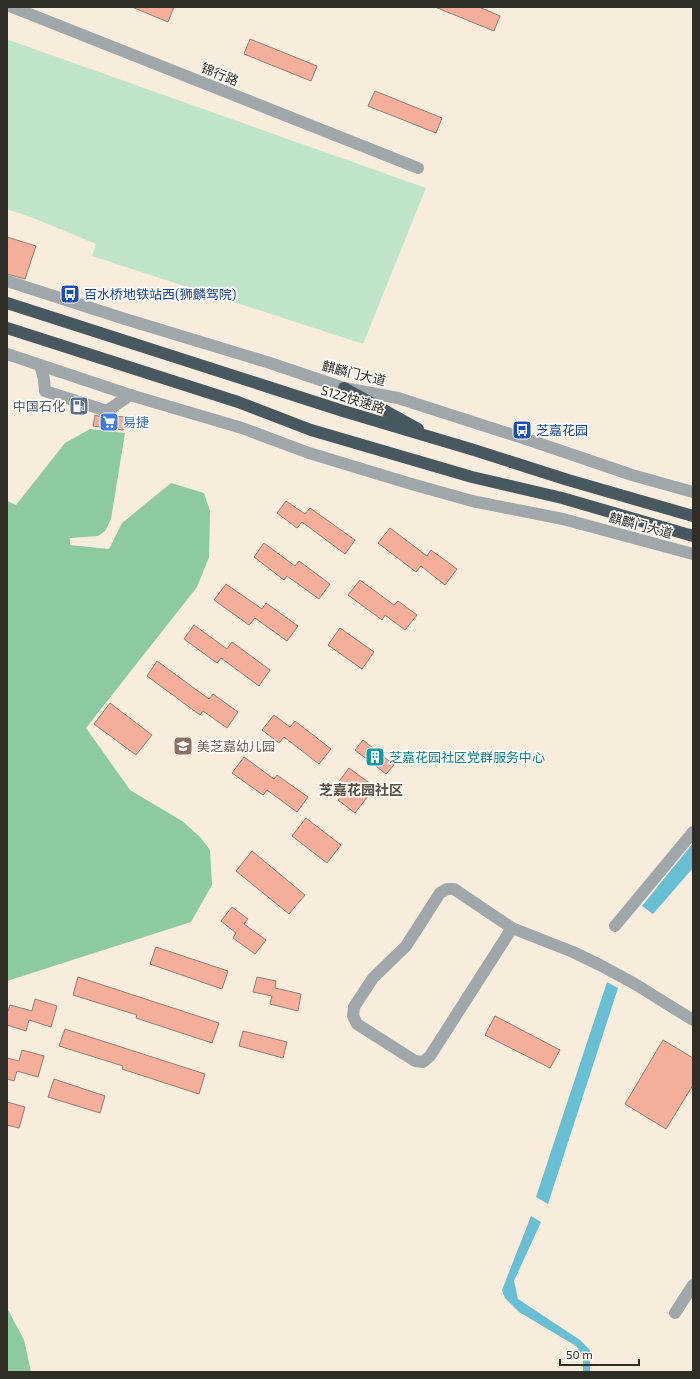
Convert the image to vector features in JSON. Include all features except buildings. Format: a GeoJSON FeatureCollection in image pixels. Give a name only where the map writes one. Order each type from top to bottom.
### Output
{"type":"FeatureCollection","features":[{"type":"Feature","properties":{"kind":"highway","name":"S122快速路"},"geometry":{"type":"LineString","coordinates":[[7,303],[343,411],[568,480],[693,516]]}},
{"type":"Feature","properties":{"kind":"highway"},"geometry":{"type":"LineString","coordinates":[[7,328],[238,402],[311,430],[472,477],[562,498],[693,536]]}},
{"type":"Feature","properties":{"kind":"highway"},"geometry":{"type":"LineString","coordinates":[[344,388],[439,440]]}},
{"type":"Feature","properties":{"kind":"street","name":"锦行路"},"geometry":{"type":"LineString","coordinates":[[12,7],[418,168]]}},
{"type":"Feature","properties":{"kind":"street","name":"麒麟门大道"},"geometry":{"type":"LineString","coordinates":[[7,281],[270,363],[344,388],[398,398],[632,475],[693,492]]}},
{"type":"Feature","properties":{"kind":"street","name":"麒麟门大道"},"geometry":{"type":"LineString","coordinates":[[7,354],[130,395],[242,428],[309,453],[408,483],[472,501],[563,519],[693,554]]}},
{"type":"Feature","properties":{"kind":"street"},"geometry":{"type":"LineString","coordinates":[[40,365],[44,379],[45,391],[107,411],[130,395]]}},
{"type":"Feature","properties":{"kind":"street"},"geometry":{"type":"LineString","coordinates":[[615,926],[693,832]]}},
{"type":"Feature","properties":{"kind":"street"},"geometry":{"type":"LineString","coordinates":[[512,928],[430,1056],[423,1062],[414,1061],[357,1024],[353,1016],[354,1007],[373,978],[406,946],[440,892],[446,889],[454,890],[512,928],[573,952],[600,965],[635,984],[693,1020]]}},
{"type":"Feature","properties":{"kind":"street"},"geometry":{"type":"LineString","coordinates":[[675,1313],[693,1285]]}},
{"type":"Feature","properties":{"kind":"green space"},"geometry":{"type":"Polygon","coordinates":[[[9,40],[426,188],[363,344],[92,256],[96,244],[7,209],[7,42],[9,40]]]}},
{"type":"Feature","properties":{"kind":"green space"},"geometry":{"type":"Polygon","coordinates":[[[90,429],[125,433],[111,519],[105,531],[98,536],[70,538],[70,545],[109,549],[122,523],[171,483],[204,493],[210,511],[209,557],[197,587],[86,728],[130,790],[182,821],[200,837],[210,850],[212,885],[191,922],[7,981],[7,501],[16,505],[65,443],[90,429]]]}},
{"type":"Feature","properties":{"kind":"green space"},"geometry":{"type":"Polygon","coordinates":[[[7,1308],[24,1340],[31,1372],[7,1372],[7,1308]]]}},
{"type":"Feature","properties":{"kind":"water"},"geometry":{"type":"Polygon","coordinates":[[[693,843],[693,868],[653,914],[642,906],[693,843]]]}},
{"type":"Feature","properties":{"kind":"water"},"geometry":{"type":"Polygon","coordinates":[[[607,982],[618,988],[548,1204],[536,1197],[607,982]]]}},
{"type":"Feature","properties":{"kind":"water"},"geometry":{"type":"Polygon","coordinates":[[[531,1216],[541,1222],[514,1281],[518,1299],[580,1340],[590,1350],[590,1372],[583,1372],[583,1356],[576,1346],[519,1312],[505,1298],[502,1290],[531,1216]]]}},
{"type":"Feature","properties":{"kind":"place","name":"百水桥地铁站西(狮麟驾院)"},"geometry":{"type":"Point","coordinates":[70,294]}},
{"type":"Feature","properties":{"kind":"place","name":"中国石化"},"geometry":{"type":"Point","coordinates":[79,406]}},
{"type":"Feature","properties":{"kind":"place","name":"易捷"},"geometry":{"type":"Point","coordinates":[109,422]}},
{"type":"Feature","properties":{"kind":"place","name":"芝嘉花园"},"geometry":{"type":"Point","coordinates":[522,430]}},
{"type":"Feature","properties":{"kind":"place","name":"美芝嘉幼儿园"},"geometry":{"type":"Point","coordinates":[183,746]}},
{"type":"Feature","properties":{"kind":"place","name":"芝嘉花园社区党群服务中心"},"geometry":{"type":"Point","coordinates":[375,757]}},
{"type":"Feature","properties":{"kind":"district","name":"芝嘉花园社区"},"geometry":{"type":"Point","coordinates":[361,789]}}]}
